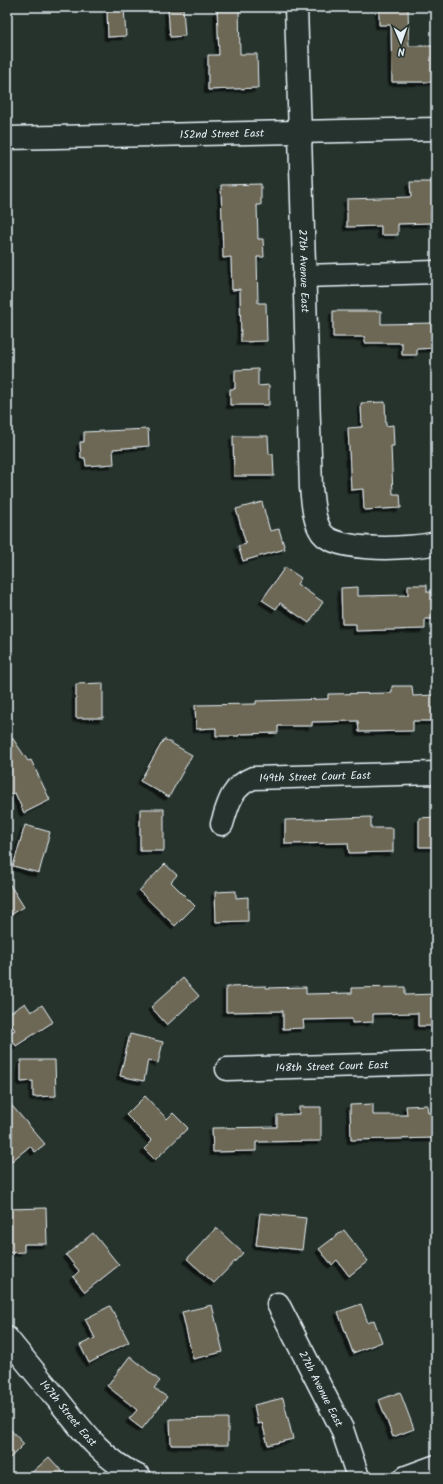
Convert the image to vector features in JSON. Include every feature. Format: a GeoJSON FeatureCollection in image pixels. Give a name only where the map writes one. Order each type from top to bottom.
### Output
{"type":"FeatureCollection","features":[{"type":"Feature","properties":{"kind":"street","name":"27th Avenue East"},"geometry":{"type":"LineString","coordinates":[[296,7],[311,488],[316,521],[322,533],[338,543],[350,546],[401,547],[436,543]]}},
{"type":"Feature","properties":{"kind":"street","name":"152nd Street East"},"geometry":{"type":"LineString","coordinates":[[7,138],[436,129]]}},
{"type":"Feature","properties":{"kind":"street"},"geometry":{"type":"LineString","coordinates":[[304,276],[436,272]]}},
{"type":"Feature","properties":{"kind":"street","name":"149th Street Court East"},"geometry":{"type":"LineString","coordinates":[[222,824],[234,791],[243,782],[253,778],[436,773]]}},
{"type":"Feature","properties":{"kind":"street","name":"148th Street Court East"},"geometry":{"type":"LineString","coordinates":[[227,1069],[436,1063]]}},
{"type":"Feature","properties":{"kind":"street","name":"27th Avenue East"},"geometry":{"type":"LineString","coordinates":[[278,1304],[342,1429],[358,1477]]}},
{"type":"Feature","properties":{"kind":"street","name":"147th Street East"},"geometry":{"type":"LineString","coordinates":[[7,1338],[80,1428],[108,1458],[130,1473],[140,1477]]}},
{"type":"Feature","properties":{"kind":"street"},"geometry":{"type":"LineString","coordinates":[[406,1477],[436,1466]]}},
{"type":"Feature","properties":{"kind":"building"},"geometry":{"type":"Polygon","coordinates":[[[217,7],[239,7],[240,54],[257,54],[258,88],[208,90],[208,55],[219,55],[217,7]]]}},
{"type":"Feature","properties":{"kind":"building"},"geometry":{"type":"Polygon","coordinates":[[[379,7],[408,7],[409,46],[433,46],[433,82],[392,82],[391,25],[379,25],[379,7]]]}},
{"type":"Feature","properties":{"kind":"building"},"geometry":{"type":"Polygon","coordinates":[[[124,8],[126,36],[108,37],[107,9],[124,8]]]}},
{"type":"Feature","properties":{"kind":"building"},"geometry":{"type":"Polygon","coordinates":[[[183,8],[185,36],[170,37],[168,9],[183,8]]]}},
{"type":"Feature","properties":{"kind":"building"},"geometry":{"type":"Polygon","coordinates":[[[410,182],[436,182],[436,210],[431,210],[431,223],[398,224],[398,235],[381,235],[381,226],[347,227],[347,199],[411,197],[410,182]]]}},
{"type":"Feature","properties":{"kind":"building"},"geometry":{"type":"Polygon","coordinates":[[[261,184],[261,205],[257,205],[258,239],[263,239],[264,257],[257,257],[258,303],[266,303],[267,341],[241,342],[240,289],[232,290],[231,257],[223,258],[221,185],[261,184]]]}},
{"type":"Feature","properties":{"kind":"building"},"geometry":{"type":"Polygon","coordinates":[[[333,311],[381,311],[381,324],[436,323],[436,348],[417,349],[417,355],[402,355],[402,343],[365,343],[365,337],[333,337],[333,311]]]}},
{"type":"Feature","properties":{"kind":"building"},"geometry":{"type":"Polygon","coordinates":[[[258,369],[258,386],[269,385],[269,405],[230,405],[230,389],[235,389],[235,370],[258,369]]]}},
{"type":"Feature","properties":{"kind":"building"},"geometry":{"type":"Polygon","coordinates":[[[385,402],[386,426],[393,425],[394,446],[391,446],[393,494],[400,494],[401,508],[364,510],[363,489],[351,490],[348,428],[362,427],[361,403],[385,402]]]}},
{"type":"Feature","properties":{"kind":"building"},"geometry":{"type":"Polygon","coordinates":[[[148,429],[149,446],[113,449],[114,464],[86,466],[85,458],[81,458],[80,442],[84,442],[84,432],[148,429]]]}},
{"type":"Feature","properties":{"kind":"building"},"geometry":{"type":"Polygon","coordinates":[[[233,436],[268,436],[269,454],[273,454],[274,476],[234,476],[233,436]]]}},
{"type":"Feature","properties":{"kind":"building"},"geometry":{"type":"Polygon","coordinates":[[[262,502],[270,531],[279,529],[285,549],[243,561],[238,546],[246,544],[236,509],[262,502]]]}},
{"type":"Feature","properties":{"kind":"building"},"geometry":{"type":"Polygon","coordinates":[[[285,567],[301,578],[297,584],[323,602],[309,623],[280,603],[276,609],[262,600],[285,567]]]}},
{"type":"Feature","properties":{"kind":"building"},"geometry":{"type":"Polygon","coordinates":[[[408,585],[427,585],[427,592],[436,592],[436,619],[425,619],[425,629],[356,631],[356,624],[342,624],[341,588],[358,587],[358,596],[408,595],[408,585]]]}},
{"type":"Feature","properties":{"kind":"building"},"geometry":{"type":"Polygon","coordinates":[[[103,683],[103,718],[76,718],[76,684],[103,683]]]}},
{"type":"Feature","properties":{"kind":"building"},"geometry":{"type":"Polygon","coordinates":[[[392,686],[412,686],[413,696],[436,695],[436,721],[413,721],[413,731],[359,732],[358,721],[312,722],[312,726],[278,726],[278,733],[240,734],[240,736],[216,736],[216,728],[196,729],[195,705],[256,704],[256,701],[328,699],[328,694],[392,693],[392,686]]]}},
{"type":"Feature","properties":{"kind":"building"},"geometry":{"type":"Polygon","coordinates":[[[7,730],[28,761],[31,760],[50,800],[24,813],[15,793],[7,796],[7,730]]]}},
{"type":"Feature","properties":{"kind":"building"},"geometry":{"type":"Polygon","coordinates":[[[164,739],[192,755],[169,797],[140,781],[164,739]]]}},
{"type":"Feature","properties":{"kind":"building"},"geometry":{"type":"Polygon","coordinates":[[[140,809],[164,809],[164,851],[140,851],[140,809]]]}},
{"type":"Feature","properties":{"kind":"building"},"geometry":{"type":"Polygon","coordinates":[[[371,817],[371,828],[393,828],[393,852],[349,853],[348,843],[285,844],[285,820],[371,817]]]}},
{"type":"Feature","properties":{"kind":"building"},"geometry":{"type":"Polygon","coordinates":[[[436,817],[436,847],[419,847],[419,818],[436,817]]]}},
{"type":"Feature","properties":{"kind":"building"},"geometry":{"type":"Polygon","coordinates":[[[25,825],[50,832],[39,873],[13,866],[25,825]]]}},
{"type":"Feature","properties":{"kind":"building"},"geometry":{"type":"Polygon","coordinates":[[[165,864],[177,875],[171,882],[195,906],[175,926],[139,891],[165,864]]]}},
{"type":"Feature","properties":{"kind":"building"},"geometry":{"type":"Polygon","coordinates":[[[7,880],[24,907],[7,917],[7,880]]]}},
{"type":"Feature","properties":{"kind":"building"},"geometry":{"type":"Polygon","coordinates":[[[236,891],[236,898],[248,897],[248,921],[216,922],[215,892],[236,891]]]}},
{"type":"Feature","properties":{"kind":"building"},"geometry":{"type":"Polygon","coordinates":[[[183,978],[199,996],[167,1025],[151,1007],[183,978]]]}},
{"type":"Feature","properties":{"kind":"building"},"geometry":{"type":"Polygon","coordinates":[[[266,986],[266,988],[306,987],[306,994],[352,993],[352,988],[405,987],[405,995],[436,994],[436,1026],[418,1026],[418,1013],[373,1014],[373,1022],[352,1023],[352,1019],[303,1020],[304,1028],[283,1029],[283,1011],[226,1012],[226,987],[266,986]]]}},
{"type":"Feature","properties":{"kind":"building"},"geometry":{"type":"Polygon","coordinates":[[[25,1003],[31,1012],[42,1005],[53,1022],[16,1046],[8,1034],[15,1030],[7,1018],[7,1015],[25,1003]]]}},
{"type":"Feature","properties":{"kind":"building"},"geometry":{"type":"Polygon","coordinates":[[[130,1034],[163,1042],[158,1063],[148,1060],[144,1081],[120,1076],[130,1034]]]}},
{"type":"Feature","properties":{"kind":"building"},"geometry":{"type":"Polygon","coordinates":[[[21,1060],[55,1060],[56,1096],[33,1097],[33,1081],[21,1082],[21,1060]]]}},
{"type":"Feature","properties":{"kind":"building"},"geometry":{"type":"Polygon","coordinates":[[[145,1096],[167,1119],[173,1113],[188,1128],[155,1160],[144,1149],[152,1141],[126,1115],[145,1096]]]}},
{"type":"Feature","properties":{"kind":"building"},"geometry":{"type":"Polygon","coordinates":[[[7,1100],[45,1144],[35,1152],[30,1146],[7,1165],[7,1100]]]}},
{"type":"Feature","properties":{"kind":"building"},"geometry":{"type":"Polygon","coordinates":[[[373,1104],[373,1115],[407,1115],[406,1106],[427,1105],[428,1113],[436,1112],[436,1138],[351,1140],[350,1105],[373,1104]]]}},
{"type":"Feature","properties":{"kind":"building"},"geometry":{"type":"Polygon","coordinates":[[[299,1107],[321,1107],[321,1141],[256,1142],[256,1151],[213,1152],[212,1128],[277,1127],[277,1115],[299,1114],[299,1107]]]}},
{"type":"Feature","properties":{"kind":"building"},"geometry":{"type":"Polygon","coordinates":[[[46,1208],[47,1244],[24,1244],[24,1252],[7,1253],[7,1209],[46,1208]]]}},
{"type":"Feature","properties":{"kind":"building"},"geometry":{"type":"Polygon","coordinates":[[[260,1213],[306,1218],[302,1250],[256,1245],[260,1213]]]}},
{"type":"Feature","properties":{"kind":"building"},"geometry":{"type":"Polygon","coordinates":[[[216,1228],[243,1253],[214,1283],[187,1259],[216,1228]]]}},
{"type":"Feature","properties":{"kind":"building"},"geometry":{"type":"Polygon","coordinates":[[[344,1230],[368,1261],[349,1276],[337,1260],[332,1265],[319,1249],[344,1230]]]}},
{"type":"Feature","properties":{"kind":"building"},"geometry":{"type":"Polygon","coordinates":[[[93,1233],[119,1265],[85,1292],[73,1277],[79,1271],[66,1255],[93,1233]]]}},
{"type":"Feature","properties":{"kind":"building"},"geometry":{"type":"Polygon","coordinates":[[[361,1304],[368,1323],[374,1320],[382,1342],[353,1353],[338,1312],[361,1304]]]}},
{"type":"Feature","properties":{"kind":"building"},"geometry":{"type":"Polygon","coordinates":[[[212,1305],[223,1352],[193,1359],[182,1312],[212,1305]]]}},
{"type":"Feature","properties":{"kind":"building"},"geometry":{"type":"Polygon","coordinates":[[[110,1306],[129,1342],[89,1363],[80,1345],[95,1338],[85,1319],[110,1306]]]}},
{"type":"Feature","properties":{"kind":"building"},"geometry":{"type":"Polygon","coordinates":[[[130,1356],[160,1381],[154,1388],[167,1397],[142,1429],[129,1419],[137,1410],[107,1386],[130,1356]]]}},
{"type":"Feature","properties":{"kind":"building"},"geometry":{"type":"Polygon","coordinates":[[[400,1392],[414,1429],[393,1437],[379,1400],[400,1392]]]}},
{"type":"Feature","properties":{"kind":"building"},"geometry":{"type":"Polygon","coordinates":[[[283,1398],[293,1439],[268,1445],[262,1423],[258,1424],[254,1405],[283,1398]]]}},
{"type":"Feature","properties":{"kind":"building"},"geometry":{"type":"Polygon","coordinates":[[[228,1418],[228,1445],[171,1445],[170,1419],[228,1418]]]}},
{"type":"Feature","properties":{"kind":"building"},"geometry":{"type":"Polygon","coordinates":[[[7,1426],[24,1444],[7,1461],[7,1426]]]}},
{"type":"Feature","properties":{"kind":"building"},"geometry":{"type":"Polygon","coordinates":[[[49,1457],[67,1477],[27,1477],[49,1457]]]}}]}
